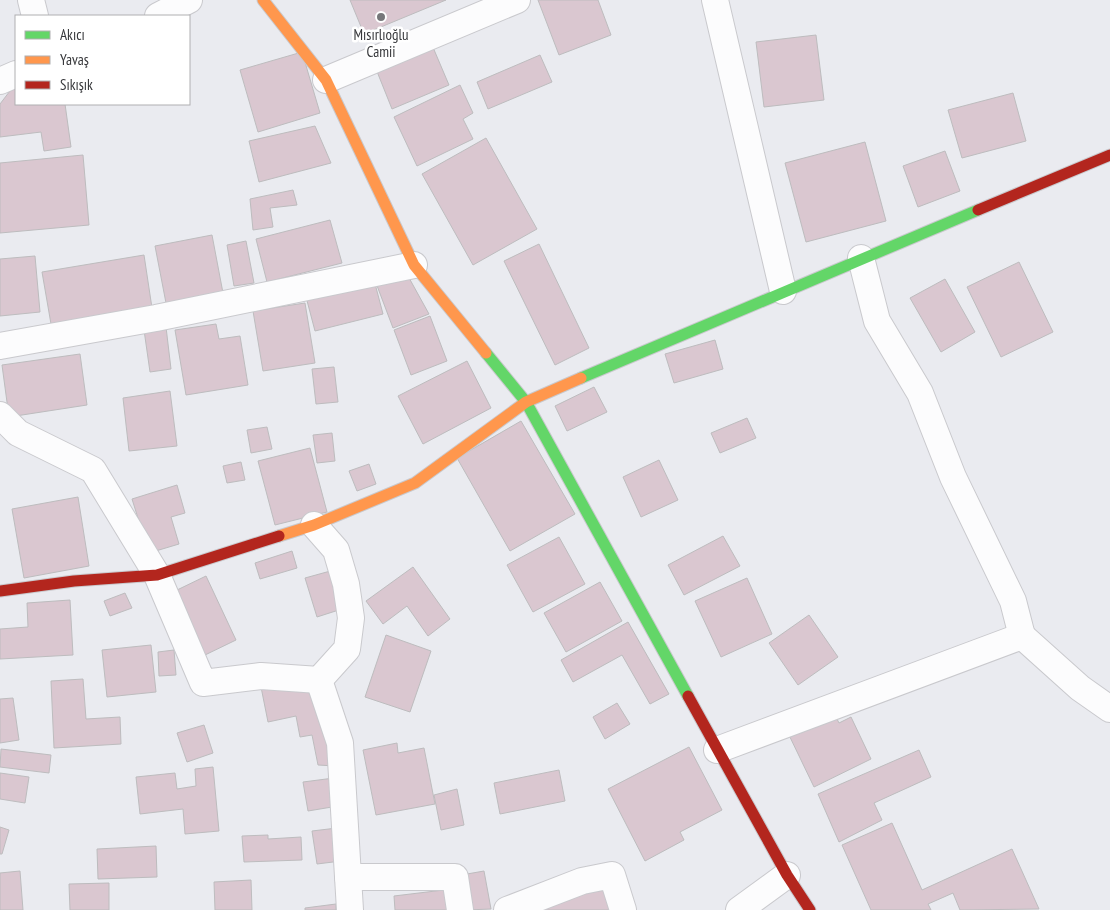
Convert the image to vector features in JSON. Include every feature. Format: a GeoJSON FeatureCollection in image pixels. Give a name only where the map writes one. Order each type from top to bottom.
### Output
{"type":"FeatureCollection","features":[{"type":"Feature","properties":{"kind":"street"},"geometry":{"type":"LineString","coordinates":[[32,0],[35,15]]}},
{"type":"Feature","properties":{"kind":"street"},"geometry":{"type":"LineString","coordinates":[[160,15],[189,0]]}},
{"type":"Feature","properties":{"kind":"street"},"geometry":{"type":"LineString","coordinates":[[263,0],[326,80],[414,265],[526,402],[717,750],[787,875],[810,910]]}},
{"type":"Feature","properties":{"kind":"street"},"geometry":{"type":"LineString","coordinates":[[326,80],[517,0]]}},
{"type":"Feature","properties":{"kind":"street"},"geometry":{"type":"LineString","coordinates":[[714,0],[783,291]]}},
{"type":"Feature","properties":{"kind":"street"},"geometry":{"type":"LineString","coordinates":[[0,81],[15,74]]}},
{"type":"Feature","properties":{"kind":"street"},"geometry":{"type":"LineString","coordinates":[[0,591],[74,581],[157,575],[314,525],[415,483],[526,402],[861,258],[1110,155]]}},
{"type":"Feature","properties":{"kind":"street"},"geometry":{"type":"LineString","coordinates":[[861,258],[877,321],[920,392],[954,476],[1013,601],[1022,636],[1080,688],[1110,708]]}},
{"type":"Feature","properties":{"kind":"street"},"geometry":{"type":"LineString","coordinates":[[0,346],[156,318],[414,265]]}},
{"type":"Feature","properties":{"kind":"street"},"geometry":{"type":"LineString","coordinates":[[0,415],[18,433],[93,470],[157,575],[203,683],[261,676],[319,680]]}},
{"type":"Feature","properties":{"kind":"street"},"geometry":{"type":"LineString","coordinates":[[314,525],[336,550],[346,584],[351,618],[347,649],[319,680]]}},
{"type":"Feature","properties":{"kind":"street"},"geometry":{"type":"LineString","coordinates":[[717,750],[1022,636]]}},
{"type":"Feature","properties":{"kind":"street"},"geometry":{"type":"LineString","coordinates":[[319,680],[340,743],[350,910]]}},
{"type":"Feature","properties":{"kind":"street"},"geometry":{"type":"LineString","coordinates":[[507,910],[582,880],[612,875],[623,910]]}},
{"type":"Feature","properties":{"kind":"street"},"geometry":{"type":"LineString","coordinates":[[739,910],[787,875]]}},
{"type":"Feature","properties":{"kind":"street"},"geometry":{"type":"LineString","coordinates":[[348,877],[455,878],[460,910]]}},
{"type":"Feature","properties":{"kind":"building","name":"Mısırlıoğlu Camii"},"geometry":{"type":"Polygon","coordinates":[[[350,0],[446,0],[364,34],[350,0]]]}},
{"type":"Feature","properties":{"kind":"building"},"geometry":{"type":"Polygon","coordinates":[[[538,0],[598,0],[611,35],[559,55],[538,0]]]}},
{"type":"Feature","properties":{"kind":"building"},"geometry":{"type":"Polygon","coordinates":[[[816,35],[824,100],[764,107],[756,42],[816,35]]]}},
{"type":"Feature","properties":{"kind":"building"},"geometry":{"type":"Polygon","coordinates":[[[432,45],[449,85],[392,109],[376,69],[432,45]]]}},
{"type":"Feature","properties":{"kind":"building"},"geometry":{"type":"Polygon","coordinates":[[[302,52],[320,113],[258,132],[240,70],[302,52]]]}},
{"type":"Feature","properties":{"kind":"building"},"geometry":{"type":"Polygon","coordinates":[[[540,55],[552,82],[488,109],[477,82],[540,55]]]}},
{"type":"Feature","properties":{"kind":"building"},"geometry":{"type":"Polygon","coordinates":[[[15,84],[15,105],[65,105],[71,147],[44,151],[41,132],[0,137],[0,104],[15,84]]]}},
{"type":"Feature","properties":{"kind":"building"},"geometry":{"type":"Polygon","coordinates":[[[460,85],[473,113],[463,119],[473,139],[417,166],[394,117],[460,85]]]}},
{"type":"Feature","properties":{"kind":"building"},"geometry":{"type":"Polygon","coordinates":[[[1013,93],[1026,141],[962,158],[948,110],[1013,93]]]}},
{"type":"Feature","properties":{"kind":"building"},"geometry":{"type":"Polygon","coordinates":[[[315,126],[331,163],[259,182],[249,141],[315,126]]]}},
{"type":"Feature","properties":{"kind":"building"},"geometry":{"type":"Polygon","coordinates":[[[486,138],[537,229],[473,265],[422,174],[486,138]]]}},
{"type":"Feature","properties":{"kind":"building"},"geometry":{"type":"Polygon","coordinates":[[[865,142],[886,221],[806,242],[785,163],[865,142]]]}},
{"type":"Feature","properties":{"kind":"building"},"geometry":{"type":"Polygon","coordinates":[[[945,151],[960,191],[918,207],[903,166],[945,151]]]}},
{"type":"Feature","properties":{"kind":"building"},"geometry":{"type":"Polygon","coordinates":[[[83,155],[89,225],[0,233],[0,163],[83,155]]]}},
{"type":"Feature","properties":{"kind":"building"},"geometry":{"type":"Polygon","coordinates":[[[293,190],[297,205],[270,208],[273,227],[253,230],[250,199],[293,190]]]}},
{"type":"Feature","properties":{"kind":"building"},"geometry":{"type":"Polygon","coordinates":[[[330,220],[342,263],[267,282],[256,239],[330,220]]]}},
{"type":"Feature","properties":{"kind":"building"},"geometry":{"type":"Polygon","coordinates":[[[212,235],[223,293],[166,303],[155,246],[212,235]]]}},
{"type":"Feature","properties":{"kind":"building"},"geometry":{"type":"Polygon","coordinates":[[[246,241],[254,283],[234,286],[227,245],[246,241]]]}},
{"type":"Feature","properties":{"kind":"building"},"geometry":{"type":"Polygon","coordinates":[[[539,244],[589,348],[555,365],[504,261],[539,244]]]}},
{"type":"Feature","properties":{"kind":"building"},"geometry":{"type":"Polygon","coordinates":[[[144,255],[152,308],[51,324],[42,272],[144,255]]]}},
{"type":"Feature","properties":{"kind":"building"},"geometry":{"type":"Polygon","coordinates":[[[35,256],[40,312],[0,316],[0,259],[35,256]]]}},
{"type":"Feature","properties":{"kind":"building"},"geometry":{"type":"Polygon","coordinates":[[[1019,262],[1053,332],[1001,357],[967,287],[1019,262]]]}},
{"type":"Feature","properties":{"kind":"building"},"geometry":{"type":"Polygon","coordinates":[[[373,276],[383,314],[315,331],[305,293],[373,276]]]}},
{"type":"Feature","properties":{"kind":"building"},"geometry":{"type":"Polygon","coordinates":[[[408,276],[429,314],[393,328],[376,283],[408,276]]]}},
{"type":"Feature","properties":{"kind":"building"},"geometry":{"type":"Polygon","coordinates":[[[945,279],[975,332],[941,352],[910,298],[945,279]]]}},
{"type":"Feature","properties":{"kind":"building"},"geometry":{"type":"Polygon","coordinates":[[[305,303],[315,363],[263,371],[253,311],[305,303]]]}},
{"type":"Feature","properties":{"kind":"building"},"geometry":{"type":"Polygon","coordinates":[[[430,316],[447,361],[411,375],[394,330],[430,316]]]}},
{"type":"Feature","properties":{"kind":"building"},"geometry":{"type":"Polygon","coordinates":[[[216,324],[219,339],[240,336],[248,385],[186,395],[175,330],[216,324]]]}},
{"type":"Feature","properties":{"kind":"building"},"geometry":{"type":"Polygon","coordinates":[[[166,327],[171,369],[150,372],[144,330],[166,327]]]}},
{"type":"Feature","properties":{"kind":"building"},"geometry":{"type":"Polygon","coordinates":[[[715,340],[723,369],[674,383],[665,354],[715,340]]]}},
{"type":"Feature","properties":{"kind":"building"},"geometry":{"type":"Polygon","coordinates":[[[80,354],[87,405],[9,417],[2,365],[80,354]]]}},
{"type":"Feature","properties":{"kind":"building"},"geometry":{"type":"Polygon","coordinates":[[[467,361],[491,408],[423,444],[398,396],[467,361]]]}},
{"type":"Feature","properties":{"kind":"building"},"geometry":{"type":"Polygon","coordinates":[[[334,367],[338,402],[316,404],[312,369],[334,367]]]}},
{"type":"Feature","properties":{"kind":"building"},"geometry":{"type":"Polygon","coordinates":[[[594,387],[607,412],[567,431],[555,406],[594,387]]]}},
{"type":"Feature","properties":{"kind":"building"},"geometry":{"type":"Polygon","coordinates":[[[170,391],[177,446],[129,451],[123,398],[170,391]]]}},
{"type":"Feature","properties":{"kind":"building"},"geometry":{"type":"Polygon","coordinates":[[[747,418],[756,438],[720,453],[711,433],[747,418]]]}},
{"type":"Feature","properties":{"kind":"building"},"geometry":{"type":"Polygon","coordinates":[[[521,421],[575,514],[510,551],[457,458],[521,421]]]}},
{"type":"Feature","properties":{"kind":"building"},"geometry":{"type":"Polygon","coordinates":[[[267,427],[272,449],[251,453],[247,430],[267,427]]]}},
{"type":"Feature","properties":{"kind":"building"},"geometry":{"type":"Polygon","coordinates":[[[332,433],[335,461],[317,463],[313,435],[332,433]]]}},
{"type":"Feature","properties":{"kind":"building"},"geometry":{"type":"Polygon","coordinates":[[[310,448],[327,512],[275,525],[258,461],[310,448]]]}},
{"type":"Feature","properties":{"kind":"building"},"geometry":{"type":"Polygon","coordinates":[[[659,460],[678,500],[641,517],[623,477],[659,460]]]}},
{"type":"Feature","properties":{"kind":"building"},"geometry":{"type":"Polygon","coordinates":[[[241,462],[245,480],[227,483],[223,466],[241,462]]]}},
{"type":"Feature","properties":{"kind":"building"},"geometry":{"type":"Polygon","coordinates":[[[369,464],[376,484],[357,491],[349,471],[369,464]]]}},
{"type":"Feature","properties":{"kind":"building"},"geometry":{"type":"Polygon","coordinates":[[[177,485],[185,513],[171,517],[179,544],[149,553],[132,499],[177,485]]]}},
{"type":"Feature","properties":{"kind":"building"},"geometry":{"type":"Polygon","coordinates":[[[78,497],[89,566],[24,578],[12,509],[78,497]]]}},
{"type":"Feature","properties":{"kind":"building"},"geometry":{"type":"Polygon","coordinates":[[[723,536],[740,566],[684,595],[668,565],[723,536]]]}},
{"type":"Feature","properties":{"kind":"building"},"geometry":{"type":"Polygon","coordinates":[[[559,537],[585,584],[533,612],[507,565],[559,537]]]}},
{"type":"Feature","properties":{"kind":"building"},"geometry":{"type":"Polygon","coordinates":[[[292,551],[297,568],[260,579],[255,563],[292,551]]]}},
{"type":"Feature","properties":{"kind":"building"},"geometry":{"type":"Polygon","coordinates":[[[413,567],[450,619],[428,636],[407,606],[383,624],[366,601],[413,567]]]}},
{"type":"Feature","properties":{"kind":"building"},"geometry":{"type":"Polygon","coordinates":[[[334,570],[345,608],[317,617],[305,578],[334,570]]]}},
{"type":"Feature","properties":{"kind":"building"},"geometry":{"type":"Polygon","coordinates":[[[206,576],[236,640],[205,655],[175,591],[206,576]]]}},
{"type":"Feature","properties":{"kind":"building"},"geometry":{"type":"Polygon","coordinates":[[[747,578],[772,634],[721,657],[695,601],[747,578]]]}},
{"type":"Feature","properties":{"kind":"building"},"geometry":{"type":"Polygon","coordinates":[[[600,582],[622,621],[566,652],[544,613],[600,582]]]}},
{"type":"Feature","properties":{"kind":"building"},"geometry":{"type":"Polygon","coordinates":[[[125,593],[132,608],[110,616],[104,601],[125,593]]]}},
{"type":"Feature","properties":{"kind":"building"},"geometry":{"type":"Polygon","coordinates":[[[70,600],[73,655],[0,659],[0,629],[28,627],[27,603],[70,600]]]}},
{"type":"Feature","properties":{"kind":"building"},"geometry":{"type":"Polygon","coordinates":[[[809,615],[838,657],[798,685],[769,643],[809,615]]]}},
{"type":"Feature","properties":{"kind":"building"},"geometry":{"type":"Polygon","coordinates":[[[628,622],[669,694],[650,704],[622,655],[573,682],[561,660],[628,622]]]}},
{"type":"Feature","properties":{"kind":"building"},"geometry":{"type":"Polygon","coordinates":[[[386,635],[431,651],[410,712],[365,697],[386,635]]]}},
{"type":"Feature","properties":{"kind":"building"},"geometry":{"type":"Polygon","coordinates":[[[151,645],[156,692],[107,697],[102,650],[151,645]]]}},
{"type":"Feature","properties":{"kind":"building"},"geometry":{"type":"Polygon","coordinates":[[[174,650],[176,675],[159,676],[158,652],[174,650]]]}},
{"type":"Feature","properties":{"kind":"building"},"geometry":{"type":"Polygon","coordinates":[[[83,679],[86,719],[120,717],[121,744],[54,748],[51,681],[83,679]]]}},
{"type":"Feature","properties":{"kind":"building"},"geometry":{"type":"Polygon","coordinates":[[[261,687],[314,689],[335,766],[318,765],[312,735],[300,737],[296,716],[268,722],[261,687]]]}},
{"type":"Feature","properties":{"kind":"building"},"geometry":{"type":"Polygon","coordinates":[[[13,698],[19,740],[0,743],[0,699],[13,698]]]}},
{"type":"Feature","properties":{"kind":"building"},"geometry":{"type":"Polygon","coordinates":[[[617,703],[630,724],[605,739],[593,717],[617,703]]]}},
{"type":"Feature","properties":{"kind":"building"},"geometry":{"type":"Polygon","coordinates":[[[833,711],[839,723],[851,717],[871,759],[814,787],[788,733],[833,711]]]}},
{"type":"Feature","properties":{"kind":"building"},"geometry":{"type":"Polygon","coordinates":[[[204,725],[213,753],[187,762],[177,733],[204,725]]]}},
{"type":"Feature","properties":{"kind":"building"},"geometry":{"type":"Polygon","coordinates":[[[397,743],[398,753],[424,748],[435,804],[376,815],[363,750],[397,743]]]}},
{"type":"Feature","properties":{"kind":"building"},"geometry":{"type":"Polygon","coordinates":[[[689,747],[722,810],[680,832],[684,840],[645,861],[608,789],[689,747]]]}},
{"type":"Feature","properties":{"kind":"building"},"geometry":{"type":"Polygon","coordinates":[[[1,749],[51,755],[49,773],[0,767],[1,749]]]}},
{"type":"Feature","properties":{"kind":"building"},"geometry":{"type":"Polygon","coordinates":[[[919,750],[931,777],[874,803],[882,820],[839,842],[818,794],[919,750]]]}},
{"type":"Feature","properties":{"kind":"building"},"geometry":{"type":"Polygon","coordinates":[[[213,767],[219,831],[185,834],[183,809],[140,814],[136,777],[175,773],[177,789],[196,786],[195,769],[213,767]]]}},
{"type":"Feature","properties":{"kind":"building"},"geometry":{"type":"Polygon","coordinates":[[[559,770],[565,801],[500,814],[494,783],[559,770]]]}},
{"type":"Feature","properties":{"kind":"building"},"geometry":{"type":"Polygon","coordinates":[[[0,773],[29,777],[25,803],[0,799],[0,773]]]}},
{"type":"Feature","properties":{"kind":"building"},"geometry":{"type":"Polygon","coordinates":[[[334,778],[338,806],[308,811],[303,782],[334,778]]]}},
{"type":"Feature","properties":{"kind":"building"},"geometry":{"type":"Polygon","coordinates":[[[457,789],[464,825],[441,830],[434,795],[457,789]]]}},
{"type":"Feature","properties":{"kind":"building"},"geometry":{"type":"Polygon","coordinates":[[[892,823],[922,890],[1012,849],[1039,909],[960,910],[953,893],[928,904],[931,910],[871,910],[842,845],[892,823]]]}},
{"type":"Feature","properties":{"kind":"building"},"geometry":{"type":"Polygon","coordinates":[[[0,827],[9,830],[2,854],[0,854],[0,827]]]}},
{"type":"Feature","properties":{"kind":"building"},"geometry":{"type":"Polygon","coordinates":[[[337,828],[341,861],[317,864],[312,831],[337,828]]]}},
{"type":"Feature","properties":{"kind":"building"},"geometry":{"type":"Polygon","coordinates":[[[268,835],[268,839],[301,837],[302,860],[244,862],[242,836],[268,835]]]}},
{"type":"Feature","properties":{"kind":"building"},"geometry":{"type":"Polygon","coordinates":[[[156,846],[157,877],[98,879],[97,849],[156,846]]]}},
{"type":"Feature","properties":{"kind":"building"},"geometry":{"type":"Polygon","coordinates":[[[20,871],[23,910],[0,910],[0,873],[20,871]]]}},
{"type":"Feature","properties":{"kind":"building"},"geometry":{"type":"Polygon","coordinates":[[[484,871],[491,909],[466,910],[467,874],[484,871]]]}},
{"type":"Feature","properties":{"kind":"building"},"geometry":{"type":"Polygon","coordinates":[[[251,880],[252,910],[215,910],[214,882],[251,880]]]}},
{"type":"Feature","properties":{"kind":"building"},"geometry":{"type":"Polygon","coordinates":[[[109,883],[109,910],[70,910],[69,884],[109,883]]]}},
{"type":"Feature","properties":{"kind":"building"},"geometry":{"type":"Polygon","coordinates":[[[608,885],[617,910],[539,910],[608,885]]]}},
{"type":"Feature","properties":{"kind":"building"},"geometry":{"type":"Polygon","coordinates":[[[452,889],[455,910],[395,910],[394,896],[452,889]]]}},
{"type":"Feature","properties":{"kind":"building"},"geometry":{"type":"Polygon","coordinates":[[[336,904],[336,910],[305,910],[305,908],[336,904]]]}},
{"type":"Feature","properties":{"kind":"traffic: fast"},"geometry":{"type":"LineString","coordinates":[[581,378],[978,210]]}},
{"type":"Feature","properties":{"kind":"traffic: fast"},"geometry":{"type":"LineString","coordinates":[[486,353],[526,402],[688,696]]}},
{"type":"Feature","properties":{"kind":"traffic: slow"},"geometry":{"type":"LineString","coordinates":[[263,0],[326,80],[414,265],[486,353]]}},
{"type":"Feature","properties":{"kind":"traffic: slow"},"geometry":{"type":"LineString","coordinates":[[279,536],[314,525],[415,483],[526,402],[581,378]]}},
{"type":"Feature","properties":{"kind":"traffic: jam"},"geometry":{"type":"LineString","coordinates":[[978,210],[1110,155]]}},
{"type":"Feature","properties":{"kind":"traffic: jam"},"geometry":{"type":"LineString","coordinates":[[0,591],[74,581],[157,575],[279,536]]}},
{"type":"Feature","properties":{"kind":"traffic: jam"},"geometry":{"type":"LineString","coordinates":[[688,696],[787,875],[810,910]]}},
{"type":"Feature","properties":{"kind":"place","name":"Mısırlıoğlu Camii"},"geometry":{"type":"Point","coordinates":[381,17]}}]}
